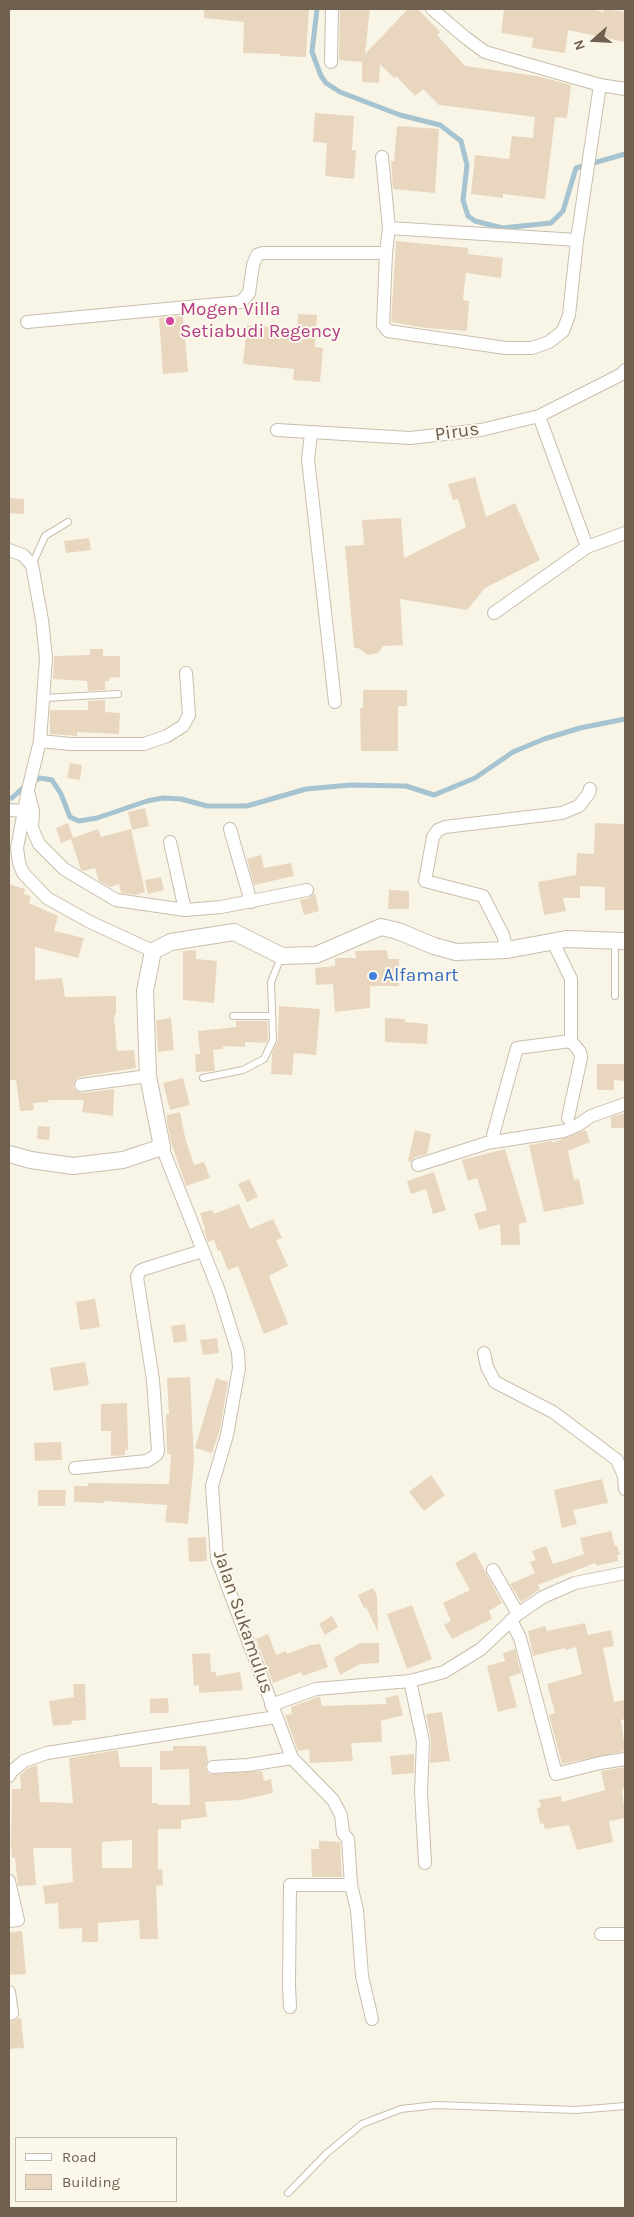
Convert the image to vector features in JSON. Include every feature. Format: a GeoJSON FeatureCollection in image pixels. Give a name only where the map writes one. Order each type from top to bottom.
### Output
{"type":"FeatureCollection","features":[{"type":"Feature","properties":{"kind":"street"},"geometry":{"type":"LineString","coordinates":[[331,62],[332,9]]}},
{"type":"Feature","properties":{"kind":"street"},"geometry":{"type":"LineString","coordinates":[[432,9],[470,42],[485,52],[600,85],[625,88]]}},
{"type":"Feature","properties":{"kind":"street"},"geometry":{"type":"LineString","coordinates":[[382,157],[389,228],[383,326],[388,330],[506,348],[532,348],[549,342],[563,331],[568,315],[600,85]]}},
{"type":"Feature","properties":{"kind":"street"},"geometry":{"type":"LineString","coordinates":[[389,228],[577,240]]}},
{"type":"Feature","properties":{"kind":"street"},"geometry":{"type":"LineString","coordinates":[[27,322],[242,302],[248,293],[253,265],[257,255],[262,252],[386,253]]}},
{"type":"Feature","properties":{"kind":"street","name":"Pirus"},"geometry":{"type":"LineString","coordinates":[[277,430],[311,434],[410,438],[481,430],[539,416],[624,373]]}},
{"type":"Feature","properties":{"kind":"street"},"geometry":{"type":"LineString","coordinates":[[539,416],[587,547]]}},
{"type":"Feature","properties":{"kind":"street"},"geometry":{"type":"LineString","coordinates":[[311,434],[308,459],[334,702]]}},
{"type":"Feature","properties":{"kind":"street"},"geometry":{"type":"LineString","coordinates":[[494,614],[587,547],[625,533]]}},
{"type":"Feature","properties":{"kind":"street"},"geometry":{"type":"LineString","coordinates":[[9,550],[22,555],[32,564],[42,620],[46,658],[40,741],[17,848],[23,873],[47,898],[72,913],[153,951]]}},
{"type":"Feature","properties":{"kind":"street"},"geometry":{"type":"LineString","coordinates":[[40,741],[71,744],[144,744],[167,736],[183,726],[189,715],[186,673]]}},
{"type":"Feature","properties":{"kind":"street"},"geometry":{"type":"LineString","coordinates":[[507,950],[503,935],[483,896],[425,881],[433,837],[438,830],[446,827],[562,813],[579,806],[590,793],[590,789]]}},
{"type":"Feature","properties":{"kind":"street"},"geometry":{"type":"LineString","coordinates":[[28,790],[33,811],[32,828],[39,844],[64,869],[116,900],[185,910],[221,907],[306,890]]}},
{"type":"Feature","properties":{"kind":"street"},"geometry":{"type":"LineString","coordinates":[[9,810],[24,811]]}},
{"type":"Feature","properties":{"kind":"street"},"geometry":{"type":"LineString","coordinates":[[230,829],[251,902]]}},
{"type":"Feature","properties":{"kind":"street"},"geometry":{"type":"LineString","coordinates":[[170,842],[185,910]]}},
{"type":"Feature","properties":{"kind":"street"},"geometry":{"type":"LineString","coordinates":[[153,951],[171,942],[234,932],[282,956],[316,955],[381,928],[398,931],[434,946],[456,952],[507,950],[566,939],[620,941]]}},
{"type":"Feature","properties":{"kind":"street"},"geometry":{"type":"LineString","coordinates":[[553,942],[571,979],[571,1041],[580,1052],[568,1118]]}},
{"type":"Feature","properties":{"kind":"street"},"geometry":{"type":"LineString","coordinates":[[9,1154],[31,1160],[73,1166],[123,1160],[162,1147],[148,1076],[145,991],[153,951]]}},
{"type":"Feature","properties":{"kind":"street"},"geometry":{"type":"LineString","coordinates":[[493,1135],[517,1048],[571,1041]]}},
{"type":"Feature","properties":{"kind":"street"},"geometry":{"type":"LineString","coordinates":[[81,1085],[148,1076]]}},
{"type":"Feature","properties":{"kind":"street"},"geometry":{"type":"LineString","coordinates":[[418,1166],[487,1143],[564,1131],[578,1125],[591,1116],[625,1104]]}},
{"type":"Feature","properties":{"kind":"street","name":"Jalan Sukamulus"},"geometry":{"type":"LineString","coordinates":[[9,1776],[24,1761],[47,1753],[274,1711],[217,1558],[212,1486],[227,1435],[238,1368],[238,1352],[220,1291],[202,1251],[162,1147]]}},
{"type":"Feature","properties":{"kind":"street"},"geometry":{"type":"LineString","coordinates":[[76,1468],[147,1461],[156,1455],[158,1451],[153,1380],[137,1277],[140,1271],[144,1269],[202,1251]]}},
{"type":"Feature","properties":{"kind":"street"},"geometry":{"type":"LineString","coordinates":[[484,1353],[487,1367],[496,1382],[553,1412],[617,1460],[624,1476],[625,1489]]}},
{"type":"Feature","properties":{"kind":"street"},"geometry":{"type":"LineString","coordinates":[[493,1570],[514,1617],[556,1774],[625,1759]]}},
{"type":"Feature","properties":{"kind":"street"},"geometry":{"type":"LineString","coordinates":[[372,2019],[362,1976],[357,1910],[351,1885],[348,1839],[343,1833],[341,1815],[333,1800],[292,1758],[274,1711],[316,1689],[410,1681],[444,1672],[471,1656],[514,1617],[556,1590],[575,1583],[625,1573]]}},
{"type":"Feature","properties":{"kind":"street"},"geometry":{"type":"LineString","coordinates":[[410,1681],[423,1741],[421,1792],[426,1863]]}},
{"type":"Feature","properties":{"kind":"street"},"geometry":{"type":"LineString","coordinates":[[213,1767],[248,1765],[292,1758]]}},
{"type":"Feature","properties":{"kind":"street"},"geometry":{"type":"LineString","coordinates":[[9,1881],[18,1920],[9,1921]]}},
{"type":"Feature","properties":{"kind":"street"},"geometry":{"type":"LineString","coordinates":[[290,2007],[290,1885],[351,1885]]}},
{"type":"Feature","properties":{"kind":"street"},"geometry":{"type":"LineString","coordinates":[[600,1934],[625,1934]]}},
{"type":"Feature","properties":{"kind":"street"},"geometry":{"type":"LineString","coordinates":[[9,1992],[12,2013],[9,2014]]}},
{"type":"Feature","properties":{"kind":"lane"},"geometry":{"type":"LineString","coordinates":[[32,564],[45,536],[68,522]]}},
{"type":"Feature","properties":{"kind":"lane"},"geometry":{"type":"LineString","coordinates":[[44,698],[118,694]]}},
{"type":"Feature","properties":{"kind":"lane"},"geometry":{"type":"LineString","coordinates":[[615,996],[620,941]]}},
{"type":"Feature","properties":{"kind":"lane"},"geometry":{"type":"LineString","coordinates":[[203,1078],[243,1070],[264,1059],[273,1040],[271,982],[282,956]]}},
{"type":"Feature","properties":{"kind":"lane"},"geometry":{"type":"LineString","coordinates":[[233,1016],[272,1016]]}},
{"type":"Feature","properties":{"kind":"lane"},"geometry":{"type":"LineString","coordinates":[[288,2192],[327,2153],[362,2124],[401,2109],[436,2105],[576,2110],[625,2106]]}},
{"type":"Feature","properties":{"kind":"building"},"geometry":{"type":"Polygon","coordinates":[[[204,9],[309,9],[306,57],[243,53],[244,22],[204,18],[204,9]]]}},
{"type":"Feature","properties":{"kind":"building"},"geometry":{"type":"Polygon","coordinates":[[[340,9],[370,9],[365,54],[408,9],[418,9],[440,32],[437,35],[465,66],[537,76],[571,85],[567,118],[555,117],[545,199],[503,194],[503,198],[471,194],[475,155],[509,159],[512,136],[533,138],[535,117],[439,105],[423,89],[415,96],[396,76],[394,78],[380,64],[379,83],[362,82],[362,62],[339,60],[340,9]]]}},
{"type":"Feature","properties":{"kind":"building"},"geometry":{"type":"Polygon","coordinates":[[[504,9],[588,9],[604,12],[604,9],[625,12],[625,42],[568,30],[565,53],[532,48],[533,38],[501,33],[504,9]]]}},
{"type":"Feature","properties":{"kind":"building"},"geometry":{"type":"Polygon","coordinates":[[[315,113],[354,116],[352,150],[356,150],[354,179],[325,176],[327,143],[313,142],[315,113]]]}},
{"type":"Feature","properties":{"kind":"building"},"geometry":{"type":"Polygon","coordinates":[[[397,126],[439,129],[435,193],[393,189],[391,161],[394,161],[397,126]]]}},
{"type":"Feature","properties":{"kind":"building"},"geometry":{"type":"Polygon","coordinates":[[[396,241],[468,248],[468,254],[503,258],[501,278],[466,273],[463,300],[469,301],[467,331],[426,328],[391,322],[396,241]]]}},
{"type":"Feature","properties":{"kind":"building"},"geometry":{"type":"Polygon","coordinates":[[[298,314],[317,315],[315,347],[323,348],[320,382],[293,380],[294,369],[243,364],[247,325],[297,330],[298,314]]]}},
{"type":"Feature","properties":{"kind":"building"},"geometry":{"type":"Polygon","coordinates":[[[183,316],[188,372],[163,374],[159,318],[183,316]]]}},
{"type":"Feature","properties":{"kind":"building"},"geometry":{"type":"Polygon","coordinates":[[[475,477],[486,517],[515,503],[540,560],[485,588],[467,610],[400,599],[403,645],[383,646],[378,653],[368,655],[358,648],[354,648],[345,546],[364,545],[362,520],[401,518],[404,558],[466,527],[458,499],[453,500],[448,484],[475,477]]]}},
{"type":"Feature","properties":{"kind":"building"},"geometry":{"type":"Polygon","coordinates":[[[9,498],[24,499],[24,514],[9,513],[9,498]]]}},
{"type":"Feature","properties":{"kind":"building"},"geometry":{"type":"Polygon","coordinates":[[[89,538],[91,550],[66,553],[64,541],[89,538]]]}},
{"type":"Feature","properties":{"kind":"building"},"geometry":{"type":"Polygon","coordinates":[[[90,649],[103,649],[103,656],[120,656],[120,677],[109,678],[109,681],[105,681],[105,690],[88,691],[87,681],[53,679],[54,656],[90,655],[90,649]]]}},
{"type":"Feature","properties":{"kind":"building"},"geometry":{"type":"Polygon","coordinates":[[[363,690],[407,690],[407,706],[398,706],[398,751],[361,751],[360,708],[363,708],[363,690]]]}},
{"type":"Feature","properties":{"kind":"building"},"geometry":{"type":"Polygon","coordinates":[[[105,700],[105,712],[120,713],[119,734],[77,732],[77,736],[50,734],[50,710],[88,710],[88,701],[105,700]]]}},
{"type":"Feature","properties":{"kind":"building"},"geometry":{"type":"Polygon","coordinates":[[[70,763],[82,765],[80,780],[67,778],[70,763]]]}},
{"type":"Feature","properties":{"kind":"building"},"geometry":{"type":"Polygon","coordinates":[[[145,808],[149,826],[132,830],[128,812],[145,808]]]}},
{"type":"Feature","properties":{"kind":"building"},"geometry":{"type":"Polygon","coordinates":[[[68,823],[73,838],[98,829],[101,837],[131,829],[145,892],[136,895],[121,893],[119,884],[110,887],[99,881],[95,868],[81,870],[71,839],[61,843],[56,828],[68,823]]]}},
{"type":"Feature","properties":{"kind":"building"},"geometry":{"type":"Polygon","coordinates":[[[595,823],[624,824],[625,910],[605,910],[605,887],[580,886],[580,898],[563,898],[566,911],[544,915],[538,882],[576,875],[577,853],[594,854],[595,823]]]}},
{"type":"Feature","properties":{"kind":"building"},"geometry":{"type":"Polygon","coordinates":[[[261,855],[264,868],[291,863],[294,876],[254,885],[247,859],[261,855]]]}},
{"type":"Feature","properties":{"kind":"building"},"geometry":{"type":"Polygon","coordinates":[[[161,877],[164,890],[148,894],[145,880],[161,877]]]}},
{"type":"Feature","properties":{"kind":"building"},"geometry":{"type":"Polygon","coordinates":[[[9,884],[25,889],[24,894],[31,896],[29,903],[58,916],[54,931],[84,938],[78,958],[35,947],[35,980],[62,978],[65,997],[116,996],[116,1015],[114,1015],[117,1051],[134,1050],[136,1068],[79,1077],[73,1086],[75,1090],[82,1093],[114,1089],[113,1116],[82,1112],[84,1100],[48,1100],[49,1102],[33,1103],[34,1110],[20,1111],[16,1080],[9,1080],[9,884]]]}},
{"type":"Feature","properties":{"kind":"building"},"geometry":{"type":"Polygon","coordinates":[[[389,890],[409,891],[409,909],[388,909],[389,890]]]}},
{"type":"Feature","properties":{"kind":"building"},"geometry":{"type":"Polygon","coordinates":[[[315,893],[319,911],[304,915],[300,900],[309,898],[315,893]]]}},
{"type":"Feature","properties":{"kind":"building"},"geometry":{"type":"Polygon","coordinates":[[[196,950],[196,959],[217,961],[214,1003],[183,1000],[183,951],[196,950]]]}},
{"type":"Feature","properties":{"kind":"building"},"geometry":{"type":"Polygon","coordinates":[[[387,950],[388,959],[399,959],[399,986],[370,986],[370,1008],[335,1012],[333,984],[316,985],[315,968],[335,966],[335,958],[356,958],[355,951],[387,950]]]}},
{"type":"Feature","properties":{"kind":"building"},"geometry":{"type":"Polygon","coordinates":[[[279,1006],[320,1009],[316,1055],[294,1053],[292,1075],[271,1074],[272,1053],[278,1040],[279,1006]]]}},
{"type":"Feature","properties":{"kind":"building"},"geometry":{"type":"Polygon","coordinates":[[[171,1018],[174,1050],[158,1052],[156,1020],[171,1018]]]}},
{"type":"Feature","properties":{"kind":"building"},"geometry":{"type":"Polygon","coordinates":[[[385,1018],[405,1019],[405,1022],[428,1024],[427,1044],[385,1042],[385,1018]]]}},
{"type":"Feature","properties":{"kind":"building"},"geometry":{"type":"Polygon","coordinates":[[[236,1021],[267,1021],[268,1039],[266,1043],[245,1042],[245,1047],[223,1046],[223,1049],[213,1050],[215,1071],[196,1072],[195,1054],[200,1054],[198,1031],[236,1027],[236,1021]]]}},
{"type":"Feature","properties":{"kind":"building"},"geometry":{"type":"Polygon","coordinates":[[[597,1064],[625,1064],[625,1081],[614,1080],[614,1090],[597,1090],[597,1064]]]}},
{"type":"Feature","properties":{"kind":"building"},"geometry":{"type":"Polygon","coordinates":[[[183,1078],[190,1105],[170,1110],[163,1083],[183,1078]]]}},
{"type":"Feature","properties":{"kind":"building"},"geometry":{"type":"Polygon","coordinates":[[[180,1112],[185,1137],[194,1165],[204,1162],[210,1178],[186,1186],[171,1142],[167,1123],[167,1115],[180,1112]]]}},
{"type":"Feature","properties":{"kind":"building"},"geometry":{"type":"Polygon","coordinates":[[[625,1113],[625,1128],[611,1128],[611,1117],[625,1113]]]}},
{"type":"Feature","properties":{"kind":"building"},"geometry":{"type":"Polygon","coordinates":[[[38,1126],[50,1127],[49,1140],[37,1139],[38,1126]]]}},
{"type":"Feature","properties":{"kind":"building"},"geometry":{"type":"Polygon","coordinates":[[[415,1130],[431,1134],[427,1154],[415,1157],[411,1162],[408,1161],[415,1130]]]}},
{"type":"Feature","properties":{"kind":"building"},"geometry":{"type":"Polygon","coordinates":[[[586,1130],[590,1142],[568,1151],[574,1180],[579,1179],[584,1204],[544,1212],[529,1145],[552,1141],[552,1143],[586,1130]]]}},
{"type":"Feature","properties":{"kind":"building"},"geometry":{"type":"Polygon","coordinates":[[[505,1149],[527,1222],[519,1224],[520,1245],[501,1245],[500,1224],[479,1230],[474,1214],[487,1210],[477,1178],[468,1181],[462,1160],[505,1149]]]}},
{"type":"Feature","properties":{"kind":"building"},"geometry":{"type":"Polygon","coordinates":[[[434,1172],[446,1210],[433,1214],[426,1189],[411,1194],[407,1181],[434,1172]]]}},
{"type":"Feature","properties":{"kind":"building"},"geometry":{"type":"Polygon","coordinates":[[[249,1179],[258,1197],[247,1202],[238,1184],[249,1179]]]}},
{"type":"Feature","properties":{"kind":"building"},"geometry":{"type":"Polygon","coordinates":[[[239,1204],[250,1229],[273,1219],[282,1238],[276,1240],[288,1266],[269,1276],[288,1324],[264,1334],[238,1266],[228,1270],[214,1240],[208,1242],[200,1213],[212,1210],[214,1214],[239,1204]]]}},
{"type":"Feature","properties":{"kind":"building"},"geometry":{"type":"Polygon","coordinates":[[[95,1299],[100,1327],[80,1330],[76,1302],[95,1299]]]}},
{"type":"Feature","properties":{"kind":"building"},"geometry":{"type":"Polygon","coordinates":[[[185,1324],[187,1341],[174,1343],[171,1326],[185,1324]]]}},
{"type":"Feature","properties":{"kind":"building"},"geometry":{"type":"Polygon","coordinates":[[[217,1338],[219,1353],[203,1355],[200,1340],[217,1338]]]}},
{"type":"Feature","properties":{"kind":"building"},"geometry":{"type":"Polygon","coordinates":[[[85,1362],[89,1385],[54,1391],[50,1368],[85,1362]]]}},
{"type":"Feature","properties":{"kind":"building"},"geometry":{"type":"Polygon","coordinates":[[[190,1377],[194,1460],[188,1524],[165,1522],[167,1505],[104,1501],[104,1503],[74,1502],[74,1486],[88,1486],[88,1483],[169,1484],[171,1454],[167,1454],[166,1414],[169,1414],[167,1378],[190,1377]]]}},
{"type":"Feature","properties":{"kind":"building"},"geometry":{"type":"Polygon","coordinates":[[[216,1378],[228,1382],[220,1429],[212,1453],[195,1448],[216,1378]]]}},
{"type":"Feature","properties":{"kind":"building"},"geometry":{"type":"Polygon","coordinates":[[[127,1403],[128,1450],[125,1450],[125,1455],[111,1456],[111,1431],[101,1431],[101,1404],[127,1403]]]}},
{"type":"Feature","properties":{"kind":"building"},"geometry":{"type":"Polygon","coordinates":[[[61,1442],[62,1460],[35,1461],[34,1443],[61,1442]]]}},
{"type":"Feature","properties":{"kind":"building"},"geometry":{"type":"Polygon","coordinates":[[[431,1475],[445,1495],[424,1511],[409,1492],[431,1475]]]}},
{"type":"Feature","properties":{"kind":"building"},"geometry":{"type":"Polygon","coordinates":[[[602,1479],[608,1503],[573,1510],[577,1524],[562,1528],[554,1490],[602,1479]]]}},
{"type":"Feature","properties":{"kind":"building"},"geometry":{"type":"Polygon","coordinates":[[[38,1490],[66,1490],[65,1506],[38,1506],[38,1490]]]}},
{"type":"Feature","properties":{"kind":"building"},"geometry":{"type":"Polygon","coordinates":[[[611,1531],[615,1546],[617,1546],[620,1555],[617,1555],[618,1561],[596,1566],[595,1563],[538,1585],[540,1589],[521,1602],[510,1584],[535,1573],[530,1562],[536,1560],[532,1551],[546,1546],[553,1564],[584,1554],[580,1538],[611,1531]]]}},
{"type":"Feature","properties":{"kind":"building"},"geometry":{"type":"Polygon","coordinates":[[[206,1537],[207,1561],[189,1562],[188,1538],[206,1537]]]}},
{"type":"Feature","properties":{"kind":"building"},"geometry":{"type":"Polygon","coordinates":[[[475,1552],[502,1603],[489,1611],[492,1619],[452,1639],[444,1625],[451,1621],[443,1603],[470,1590],[455,1563],[475,1552]]]}},
{"type":"Feature","properties":{"kind":"building"},"geometry":{"type":"Polygon","coordinates":[[[373,1588],[377,1596],[378,1632],[358,1595],[373,1588]]]}},
{"type":"Feature","properties":{"kind":"building"},"geometry":{"type":"Polygon","coordinates":[[[412,1605],[432,1659],[407,1669],[387,1614],[412,1605]]]}},
{"type":"Feature","properties":{"kind":"building"},"geometry":{"type":"Polygon","coordinates":[[[332,1616],[338,1627],[325,1635],[319,1624],[332,1616]]]}},
{"type":"Feature","properties":{"kind":"building"},"geometry":{"type":"Polygon","coordinates":[[[585,1623],[588,1635],[611,1630],[614,1646],[603,1648],[614,1702],[625,1700],[625,1719],[621,1720],[625,1751],[562,1764],[549,1715],[555,1713],[547,1684],[582,1674],[576,1647],[533,1656],[528,1631],[545,1626],[547,1631],[585,1623]]]}},
{"type":"Feature","properties":{"kind":"building"},"geometry":{"type":"Polygon","coordinates":[[[268,1634],[276,1655],[286,1651],[287,1654],[310,1645],[320,1644],[328,1667],[303,1676],[301,1672],[273,1683],[256,1639],[268,1634]]]}},
{"type":"Feature","properties":{"kind":"building"},"geometry":{"type":"Polygon","coordinates":[[[360,1643],[379,1643],[379,1663],[360,1664],[340,1675],[334,1658],[360,1643]]]}},
{"type":"Feature","properties":{"kind":"building"},"geometry":{"type":"Polygon","coordinates":[[[515,1649],[521,1673],[509,1677],[517,1707],[498,1712],[487,1666],[505,1661],[503,1653],[515,1649]]]}},
{"type":"Feature","properties":{"kind":"building"},"geometry":{"type":"Polygon","coordinates":[[[210,1653],[211,1672],[216,1672],[216,1676],[240,1672],[243,1690],[199,1693],[199,1685],[194,1686],[192,1654],[210,1653]]]}},
{"type":"Feature","properties":{"kind":"building"},"geometry":{"type":"Polygon","coordinates":[[[73,1684],[85,1684],[86,1720],[71,1721],[72,1724],[53,1726],[49,1701],[74,1697],[73,1684]]]}},
{"type":"Feature","properties":{"kind":"building"},"geometry":{"type":"Polygon","coordinates":[[[398,1695],[403,1715],[381,1721],[382,1742],[351,1743],[353,1761],[310,1763],[309,1749],[298,1751],[285,1715],[292,1714],[291,1707],[318,1697],[320,1697],[322,1706],[387,1704],[385,1698],[398,1695]]]}},
{"type":"Feature","properties":{"kind":"building"},"geometry":{"type":"Polygon","coordinates":[[[168,1698],[169,1713],[150,1713],[150,1699],[168,1698]]]}},
{"type":"Feature","properties":{"kind":"building"},"geometry":{"type":"Polygon","coordinates":[[[442,1712],[450,1761],[430,1763],[431,1740],[426,1714],[442,1712]]]}},
{"type":"Feature","properties":{"kind":"building"},"geometry":{"type":"Polygon","coordinates":[[[173,1746],[206,1746],[208,1761],[205,1768],[209,1774],[262,1771],[264,1781],[271,1779],[273,1793],[241,1800],[205,1802],[207,1817],[181,1820],[181,1829],[158,1829],[158,1869],[162,1869],[163,1885],[156,1886],[158,1939],[140,1939],[139,1920],[98,1923],[98,1942],[82,1942],[82,1928],[59,1929],[58,1903],[45,1904],[43,1886],[73,1882],[71,1848],[33,1848],[36,1885],[18,1886],[15,1858],[12,1858],[11,1846],[12,1789],[21,1789],[20,1775],[28,1768],[37,1765],[40,1802],[73,1803],[69,1758],[118,1750],[120,1767],[152,1767],[152,1803],[158,1803],[158,1805],[190,1805],[189,1769],[160,1770],[160,1751],[173,1751],[173,1746]],[[132,1840],[102,1842],[102,1868],[132,1868],[132,1840]]]}},
{"type":"Feature","properties":{"kind":"building"},"geometry":{"type":"Polygon","coordinates":[[[414,1754],[414,1773],[392,1775],[390,1756],[414,1754]]]}},
{"type":"Feature","properties":{"kind":"building"},"geometry":{"type":"Polygon","coordinates":[[[625,1767],[625,1788],[622,1789],[625,1818],[609,1821],[613,1842],[577,1850],[569,1825],[545,1829],[543,1823],[540,1824],[537,1808],[541,1807],[539,1800],[561,1796],[562,1802],[605,1790],[601,1771],[625,1767]]]}},
{"type":"Feature","properties":{"kind":"building"},"geometry":{"type":"Polygon","coordinates":[[[319,1841],[340,1842],[342,1877],[312,1877],[311,1849],[319,1849],[319,1841]]]}},
{"type":"Feature","properties":{"kind":"building"},"geometry":{"type":"Polygon","coordinates":[[[22,1931],[26,1974],[9,1975],[9,1932],[22,1931]]]}},
{"type":"Feature","properties":{"kind":"building"},"geometry":{"type":"Polygon","coordinates":[[[21,2018],[24,2048],[9,2049],[9,2022],[21,2018]]]}},
{"type":"Feature","properties":{"kind":"waterway"},"geometry":{"type":"LineString","coordinates":[[317,9],[312,52],[321,76],[326,83],[340,92],[400,115],[440,125],[461,141],[467,165],[463,200],[468,216],[475,221],[502,228],[551,223],[563,211],[576,168],[625,154]]}},
{"type":"Feature","properties":{"kind":"waterway"},"geometry":{"type":"LineString","coordinates":[[9,798],[12,798],[25,786],[40,778],[52,780],[61,794],[70,817],[79,821],[97,818],[147,801],[163,798],[181,799],[207,806],[247,806],[306,789],[351,785],[406,786],[434,795],[475,778],[513,752],[544,739],[580,728],[625,719]]}},
{"type":"Feature","properties":{"kind":"place","name":"Mogen Villa Setiabudi Regency"},"geometry":{"type":"Point","coordinates":[170,321]}},
{"type":"Feature","properties":{"kind":"place","name":"Alfamart"},"geometry":{"type":"Point","coordinates":[373,976]}}]}
